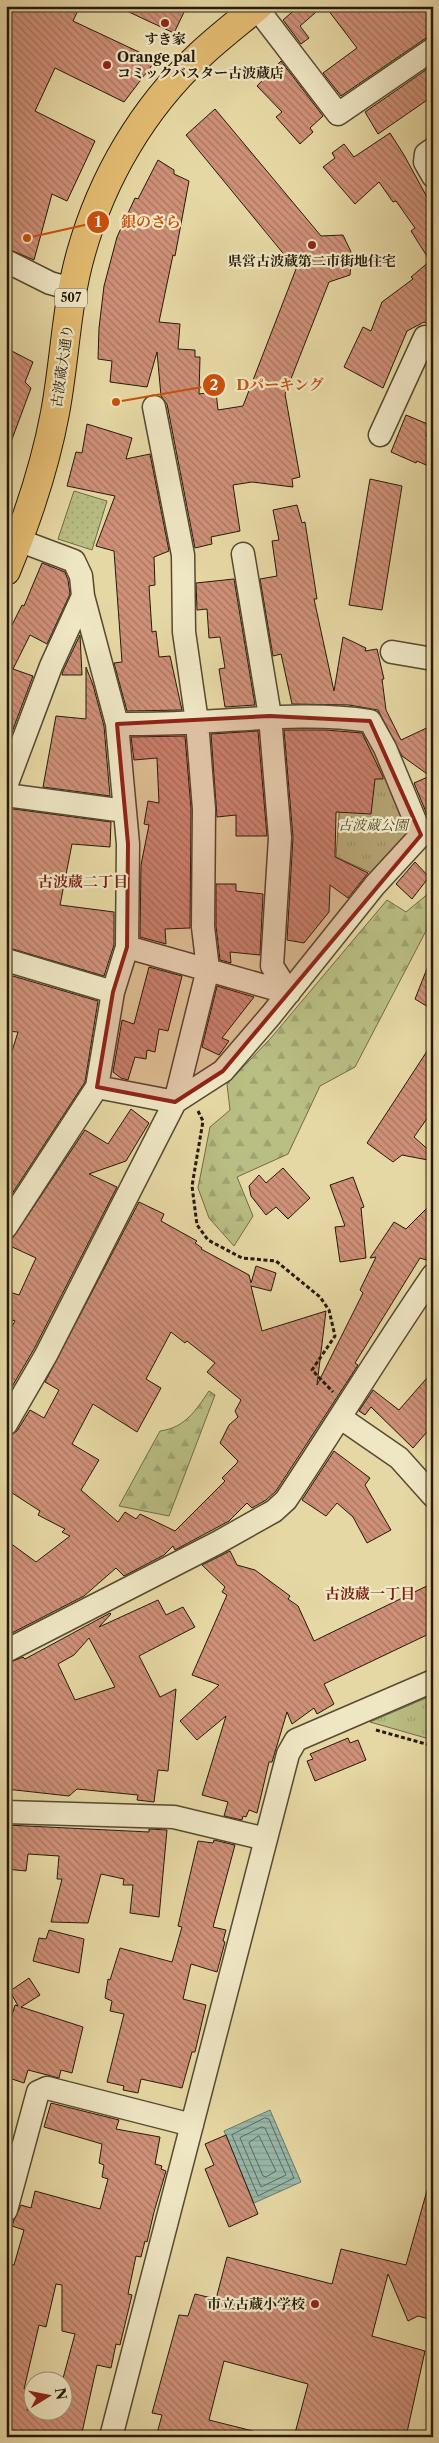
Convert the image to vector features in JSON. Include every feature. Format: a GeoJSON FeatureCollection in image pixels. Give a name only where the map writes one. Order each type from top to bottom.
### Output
{"type":"FeatureCollection","features":[{"type":"Feature","properties":{"kind":"highway","name":"古波蔵大通り"},"geometry":{"type":"LineString","coordinates":[[6,571],[40,478],[55,415],[72,289],[94,212],[116,165],[139,127],[185,70],[257,7]]}},
{"type":"Feature","properties":{"kind":"street"},"geometry":{"type":"LineString","coordinates":[[257,7],[338,114],[433,49]]}},
{"type":"Feature","properties":{"kind":"street"},"geometry":{"type":"LineString","coordinates":[[433,149],[426,154],[425,158],[433,176]]}},
{"type":"Feature","properties":{"kind":"street"},"geometry":{"type":"LineString","coordinates":[[6,262],[50,283],[72,289]]}},
{"type":"Feature","properties":{"kind":"street"},"geometry":{"type":"LineString","coordinates":[[380,435],[425,337],[433,340]]}},
{"type":"Feature","properties":{"kind":"street"},"geometry":{"type":"LineString","coordinates":[[6,1424],[46,1355],[182,1097],[208,969],[204,927],[204,809],[197,722],[184,632],[183,555],[154,407]]}},
{"type":"Feature","properties":{"kind":"street"},"geometry":{"type":"LineString","coordinates":[[6,1227],[97,1087],[113,992],[127,947],[128,844],[117,724],[83,596],[81,576],[74,561],[18,540]]}},
{"type":"Feature","properties":{"kind":"street"},"geometry":{"type":"LineString","coordinates":[[243,554],[270,716],[280,838],[272,966],[289,993]]}},
{"type":"Feature","properties":{"kind":"street"},"geometry":{"type":"LineString","coordinates":[[6,786],[51,666],[83,596]]}},
{"type":"Feature","properties":{"kind":"street"},"geometry":{"type":"LineString","coordinates":[[392,652],[433,659]]}},
{"type":"Feature","properties":{"kind":"street"},"geometry":{"type":"LineString","coordinates":[[97,1087],[182,1097],[223,1071],[375,886],[427,832],[370,721],[346,717],[270,716],[197,722],[117,724]]}},
{"type":"Feature","properties":{"kind":"street"},"geometry":{"type":"LineString","coordinates":[[6,795],[125,811]]}},
{"type":"Feature","properties":{"kind":"street"},"geometry":{"type":"LineString","coordinates":[[127,947],[289,993]]}},
{"type":"Feature","properties":{"kind":"street"},"geometry":{"type":"LineString","coordinates":[[6,960],[113,992]]}},
{"type":"Feature","properties":{"kind":"street"},"geometry":{"type":"LineString","coordinates":[[6,1652],[217,1543],[274,1511],[286,1500],[344,1412],[377,1356],[433,1275]]}},
{"type":"Feature","properties":{"kind":"street"},"geometry":{"type":"LineString","coordinates":[[344,1412],[399,1458],[433,1496]]}},
{"type":"Feature","properties":{"kind":"street"},"geometry":{"type":"LineString","coordinates":[[111,2437],[288,1754],[296,1740],[433,1681]]}},
{"type":"Feature","properties":{"kind":"street"},"geometry":{"type":"LineString","coordinates":[[6,1812],[174,1817],[266,1839]]}},
{"type":"Feature","properties":{"kind":"street"},"geometry":{"type":"LineString","coordinates":[[6,2210],[38,2092],[47,2088],[192,2125]]}},
{"type":"Feature","properties":{"kind":"path"},"geometry":{"type":"LineString","coordinates":[[182,1097],[203,1121],[192,1186],[197,1225],[208,1240],[242,1258],[276,1261],[320,1297],[329,1310],[335,1336],[312,1370],[344,1412]]}},
{"type":"Feature","properties":{"kind":"path"},"geometry":{"type":"LineString","coordinates":[[342,1720],[433,1746]]}},
{"type":"Feature","properties":{"kind":"highlighted area"},"geometry":{"type":"Polygon","coordinates":[[[270,716],[370,721],[421,835],[223,1071],[175,1102],[97,1087],[113,992],[127,947],[128,844],[117,724],[270,716]]]}},
{"type":"Feature","properties":{"kind":"green space"},"geometry":{"type":"Polygon","coordinates":[[[74,491],[107,501],[92,550],[58,539],[74,491]]]}},
{"type":"Feature","properties":{"kind":"green space","name":"古波蔵公園"},"geometry":{"type":"Polygon","coordinates":[[[346,722],[368,725],[413,831],[376,875],[336,857],[346,722]]]}},
{"type":"Feature","properties":{"kind":"green space"},"geometry":{"type":"Polygon","coordinates":[[[429,893],[427,929],[355,1067],[320,1086],[288,1154],[237,1177],[253,1216],[234,1246],[209,1218],[198,1188],[210,1127],[230,1110],[227,1084],[270,1039],[387,900],[406,912],[429,893]]]}},
{"type":"Feature","properties":{"kind":"green space"},"geometry":{"type":"Polygon","coordinates":[[[209,1391],[215,1395],[169,1516],[119,1506],[160,1431],[183,1422],[209,1391]]]}},
{"type":"Feature","properties":{"kind":"green space"},"geometry":{"type":"Polygon","coordinates":[[[433,1695],[433,1740],[370,1722],[433,1695]]]}},
{"type":"Feature","properties":{"kind":"water"},"geometry":{"type":"Polygon","coordinates":[[[270,2110],[301,2182],[254,2203],[224,2131],[270,2110]]]}},
{"type":"Feature","properties":{"kind":"building"},"geometry":{"type":"Polygon","coordinates":[[[15,6],[80,6],[73,21],[156,60],[124,102],[55,68],[35,111],[95,141],[67,201],[52,194],[34,260],[6,248],[6,24],[15,6]]]}},
{"type":"Feature","properties":{"kind":"building","name":"すき家"},"geometry":{"type":"Polygon","coordinates":[[[116,6],[187,6],[174,33],[116,6]]]}},
{"type":"Feature","properties":{"kind":"building"},"geometry":{"type":"Polygon","coordinates":[[[299,6],[323,6],[300,26],[309,38],[301,44],[283,20],[299,6]]]}},
{"type":"Feature","properties":{"kind":"building"},"geometry":{"type":"Polygon","coordinates":[[[325,6],[433,6],[433,36],[426,38],[341,96],[323,73],[357,48],[325,6]]]}},
{"type":"Feature","properties":{"kind":"building"},"geometry":{"type":"Polygon","coordinates":[[[281,61],[323,116],[310,128],[313,132],[300,144],[276,117],[282,112],[257,86],[281,61]]]}},
{"type":"Feature","properties":{"kind":"building"},"geometry":{"type":"Polygon","coordinates":[[[433,65],[433,96],[378,134],[365,112],[433,65]]]}},
{"type":"Feature","properties":{"kind":"building"},"geometry":{"type":"Polygon","coordinates":[[[215,109],[321,236],[343,235],[352,254],[350,275],[329,282],[285,394],[300,477],[292,479],[293,487],[252,482],[233,485],[240,531],[211,537],[212,544],[195,548],[167,404],[161,396],[157,352],[147,387],[110,382],[112,361],[98,359],[99,328],[104,286],[117,237],[135,198],[138,199],[158,160],[174,170],[174,174],[189,181],[175,256],[173,255],[159,322],[180,324],[178,349],[195,350],[195,357],[200,357],[199,394],[216,392],[218,410],[243,406],[296,269],[186,135],[215,109]]]}},
{"type":"Feature","properties":{"kind":"building"},"geometry":{"type":"Polygon","coordinates":[[[390,133],[433,208],[433,326],[424,322],[407,331],[383,388],[344,367],[363,327],[371,331],[382,302],[413,279],[411,277],[430,261],[411,231],[415,228],[396,201],[393,202],[379,182],[355,204],[323,167],[335,158],[332,153],[344,144],[354,157],[390,133]]]}},
{"type":"Feature","properties":{"kind":"building"},"geometry":{"type":"Polygon","coordinates":[[[6,348],[33,362],[25,382],[31,388],[8,450],[6,450],[6,348]]]}},
{"type":"Feature","properties":{"kind":"building"},"geometry":{"type":"Polygon","coordinates":[[[406,415],[430,425],[426,436],[433,438],[433,468],[391,452],[406,415]]]}},
{"type":"Feature","properties":{"kind":"building"},"geometry":{"type":"Polygon","coordinates":[[[87,424],[132,438],[126,459],[150,454],[169,551],[154,557],[155,585],[149,586],[152,632],[156,631],[159,657],[170,656],[182,710],[127,711],[114,663],[122,662],[114,551],[96,546],[115,496],[67,486],[76,452],[82,453],[87,424]]]}},
{"type":"Feature","properties":{"kind":"building"},"geometry":{"type":"Polygon","coordinates":[[[370,479],[402,486],[382,610],[349,605],[370,479]]]}},
{"type":"Feature","properties":{"kind":"building"},"geometry":{"type":"Polygon","coordinates":[[[297,505],[302,523],[305,522],[317,599],[314,599],[334,691],[343,637],[366,648],[365,651],[377,649],[384,679],[382,679],[386,710],[401,740],[433,725],[433,816],[428,817],[414,783],[430,776],[402,756],[378,710],[349,705],[292,704],[281,654],[273,656],[260,579],[277,576],[272,541],[279,540],[273,510],[297,505]]]}},
{"type":"Feature","properties":{"kind":"building"},"geometry":{"type":"Polygon","coordinates":[[[42,563],[65,572],[70,594],[47,644],[30,635],[13,669],[33,676],[6,748],[6,637],[22,605],[24,606],[42,563]]]}},
{"type":"Feature","properties":{"kind":"building"},"geometry":{"type":"Polygon","coordinates":[[[234,579],[255,705],[225,707],[219,669],[225,668],[220,637],[209,638],[207,609],[197,610],[196,583],[234,579]]]}},
{"type":"Feature","properties":{"kind":"building"},"geometry":{"type":"Polygon","coordinates":[[[80,635],[82,675],[62,675],[63,671],[80,635]]]}},
{"type":"Feature","properties":{"kind":"building"},"geometry":{"type":"Polygon","coordinates":[[[86,667],[104,726],[110,796],[43,787],[56,716],[86,719],[86,667]]]}},
{"type":"Feature","properties":{"kind":"building"},"geometry":{"type":"Polygon","coordinates":[[[284,730],[326,730],[362,733],[383,777],[383,779],[375,779],[371,814],[336,812],[335,857],[368,873],[348,898],[330,885],[329,912],[304,943],[287,940],[293,837],[284,730]]]}},
{"type":"Feature","properties":{"kind":"building"},"geometry":{"type":"Polygon","coordinates":[[[258,731],[267,836],[236,836],[236,815],[217,817],[211,734],[258,731]]]}},
{"type":"Feature","properties":{"kind":"building"},"geometry":{"type":"Polygon","coordinates":[[[185,736],[191,809],[190,928],[165,929],[166,944],[140,937],[141,865],[149,825],[144,824],[148,801],[159,803],[157,758],[134,760],[131,737],[185,736]]]}},
{"type":"Feature","properties":{"kind":"building"},"geometry":{"type":"Polygon","coordinates":[[[6,808],[111,822],[110,847],[72,844],[60,905],[114,912],[114,945],[104,976],[6,947],[6,808]]]}},
{"type":"Feature","properties":{"kind":"building"},"geometry":{"type":"Polygon","coordinates":[[[415,862],[429,877],[412,899],[396,884],[415,862]]]}},
{"type":"Feature","properties":{"kind":"building"},"geometry":{"type":"Polygon","coordinates":[[[216,884],[236,884],[236,891],[263,894],[260,955],[230,952],[231,963],[220,960],[216,926],[216,884]]]}},
{"type":"Feature","properties":{"kind":"building"},"geometry":{"type":"Polygon","coordinates":[[[433,956],[433,1010],[415,999],[433,956]]]}},
{"type":"Feature","properties":{"kind":"building"},"geometry":{"type":"Polygon","coordinates":[[[149,967],[182,976],[168,1031],[159,1029],[155,1052],[147,1050],[146,1059],[135,1057],[128,1080],[121,1078],[113,1072],[122,1020],[134,1024],[149,967]]]}},
{"type":"Feature","properties":{"kind":"building"},"geometry":{"type":"Polygon","coordinates":[[[6,974],[98,1001],[85,1082],[6,1203],[6,1070],[18,1032],[6,1031],[6,974]]]}},
{"type":"Feature","properties":{"kind":"building"},"geometry":{"type":"Polygon","coordinates":[[[217,986],[254,997],[222,1038],[229,1041],[219,1055],[202,1047],[217,986]]]}},
{"type":"Feature","properties":{"kind":"building"},"geometry":{"type":"Polygon","coordinates":[[[433,1042],[433,1110],[414,1137],[433,1154],[433,1161],[402,1155],[393,1162],[367,1143],[433,1042]]]}},
{"type":"Feature","properties":{"kind":"building"},"geometry":{"type":"Polygon","coordinates":[[[131,1109],[149,1123],[126,1161],[89,1174],[117,1187],[34,1349],[6,1397],[6,1337],[15,1321],[6,1318],[6,1291],[19,1295],[36,1258],[8,1245],[85,1130],[108,1144],[131,1109]]]}},
{"type":"Feature","properties":{"kind":"building"},"geometry":{"type":"Polygon","coordinates":[[[283,1168],[310,1198],[288,1219],[276,1207],[266,1215],[251,1196],[249,1186],[259,1175],[266,1183],[283,1168]]]}},
{"type":"Feature","properties":{"kind":"building"},"geometry":{"type":"Polygon","coordinates":[[[353,1177],[364,1207],[361,1208],[366,1258],[340,1262],[335,1227],[345,1226],[330,1185],[353,1177]]]}},
{"type":"Feature","properties":{"kind":"building"},"geometry":{"type":"Polygon","coordinates":[[[139,1202],[164,1214],[161,1221],[197,1241],[195,1243],[201,1249],[249,1275],[251,1283],[256,1266],[276,1273],[271,1291],[251,1286],[262,1331],[326,1311],[317,1385],[363,1293],[360,1290],[376,1257],[370,1258],[394,1222],[406,1229],[433,1202],[433,1262],[420,1258],[355,1363],[358,1365],[276,1491],[266,1500],[252,1508],[247,1503],[229,1521],[175,1550],[173,1546],[164,1555],[124,1576],[116,1568],[84,1596],[6,1636],[6,1540],[36,1562],[70,1536],[62,1532],[65,1529],[38,1515],[40,1511],[6,1489],[6,1437],[17,1431],[30,1410],[44,1418],[59,1390],[45,1382],[139,1202]],[[171,1332],[146,1379],[161,1388],[137,1432],[93,1404],[72,1444],[99,1460],[81,1490],[118,1522],[125,1512],[136,1519],[140,1514],[175,1531],[225,1481],[222,1478],[238,1461],[220,1443],[229,1425],[238,1417],[235,1411],[241,1400],[207,1372],[215,1363],[187,1341],[185,1343],[171,1332]]]}},
{"type":"Feature","properties":{"kind":"building"},"geometry":{"type":"Polygon","coordinates":[[[433,1371],[433,1425],[413,1448],[371,1407],[365,1415],[359,1411],[373,1390],[399,1410],[433,1371]]]}},
{"type":"Feature","properties":{"kind":"building"},"geometry":{"type":"Polygon","coordinates":[[[334,1451],[370,1478],[365,1485],[391,1530],[367,1543],[353,1517],[337,1503],[326,1516],[302,1500],[334,1451]]]}},
{"type":"Feature","properties":{"kind":"building"},"geometry":{"type":"Polygon","coordinates":[[[230,1551],[237,1565],[255,1570],[290,1596],[288,1599],[298,1606],[314,1641],[433,1583],[433,1632],[324,1684],[334,1704],[317,1714],[314,1708],[292,1724],[287,1712],[272,1762],[269,1762],[257,1813],[249,1810],[246,1817],[243,1816],[242,1820],[224,1816],[228,1802],[202,1795],[226,1716],[197,1740],[180,1721],[219,1685],[192,1675],[227,1595],[222,1592],[225,1587],[202,1565],[230,1551]]]}},
{"type":"Feature","properties":{"kind":"building"},"geometry":{"type":"Polygon","coordinates":[[[158,1600],[166,1615],[183,1607],[195,1627],[139,1656],[160,1697],[176,1689],[168,1771],[158,1770],[154,1802],[137,1800],[138,1795],[77,1789],[69,1796],[6,1789],[6,1664],[23,1657],[25,1659],[110,1613],[99,1627],[158,1600]],[[89,1638],[74,1655],[58,1664],[75,1700],[115,1687],[89,1638]]]}},
{"type":"Feature","properties":{"kind":"building"},"geometry":{"type":"Polygon","coordinates":[[[348,1738],[350,1743],[358,1740],[366,1760],[315,1781],[307,1761],[313,1759],[310,1754],[348,1738]]]}},
{"type":"Feature","properties":{"kind":"building"},"geometry":{"type":"Polygon","coordinates":[[[6,1825],[149,1832],[149,1829],[167,1830],[159,1917],[130,1913],[133,1885],[123,1885],[124,1879],[101,1874],[88,1923],[51,1922],[62,1879],[57,1879],[59,1856],[28,1854],[26,1871],[6,1869],[6,1825]]]}},
{"type":"Feature","properties":{"kind":"building"},"geometry":{"type":"Polygon","coordinates":[[[214,1840],[235,1845],[213,1927],[226,1930],[223,1941],[225,1942],[217,1972],[191,1964],[183,1999],[206,2005],[195,2052],[192,2052],[182,2088],[141,2079],[138,2093],[123,2090],[124,2086],[107,2082],[124,2014],[110,2011],[112,2001],[105,1998],[108,1979],[110,1980],[120,1948],[172,1962],[182,1927],[178,1926],[198,1841],[213,1843],[214,1840]]]}},
{"type":"Feature","properties":{"kind":"building"},"geometry":{"type":"Polygon","coordinates":[[[49,1930],[84,1939],[79,1973],[33,1961],[39,1938],[46,1939],[49,1930]]]}},
{"type":"Feature","properties":{"kind":"building"},"geometry":{"type":"Polygon","coordinates":[[[29,1978],[40,1995],[21,2007],[83,2027],[72,2073],[61,2070],[59,2078],[28,2070],[24,2083],[6,2077],[6,2035],[15,2005],[18,2006],[10,1991],[29,1978]]]}},
{"type":"Feature","properties":{"kind":"building"},"geometry":{"type":"Polygon","coordinates":[[[51,2103],[119,2120],[116,2129],[160,2137],[155,2164],[162,2166],[161,2169],[166,2171],[147,2242],[145,2241],[141,2257],[136,2256],[128,2294],[132,2295],[120,2345],[116,2344],[111,2368],[97,2365],[81,2437],[31,2437],[6,2431],[6,2275],[9,2264],[14,2265],[24,2230],[12,2226],[14,2220],[21,2205],[31,2208],[35,2191],[100,2209],[108,2179],[102,2177],[104,2165],[99,2163],[102,2144],[44,2127],[51,2103]],[[56,2284],[46,2327],[39,2325],[28,2370],[22,2370],[22,2420],[72,2420],[72,2370],[65,2370],[75,2334],[62,2331],[62,2285],[56,2284]]]}},
{"type":"Feature","properties":{"kind":"building"},"geometry":{"type":"Polygon","coordinates":[[[226,2135],[258,2214],[229,2227],[205,2169],[214,2165],[205,2144],[226,2135]]]}},
{"type":"Feature","properties":{"kind":"building"},"geometry":{"type":"Polygon","coordinates":[[[428,2187],[433,2188],[433,2320],[418,2316],[408,2321],[388,2274],[372,2336],[425,2351],[406,2437],[294,2437],[308,2384],[224,2361],[209,2420],[253,2431],[253,2437],[156,2437],[162,2415],[152,2413],[179,2315],[188,2316],[195,2294],[216,2299],[227,2257],[332,2284],[341,2249],[406,2265],[428,2187]]]}},
{"type":"Feature","properties":{"kind":"place","name":"すき家"},"geometry":{"type":"Point","coordinates":[165,23]}},
{"type":"Feature","properties":{"kind":"place","name":"Orange pal コミックバスター古波蔵店"},"geometry":{"type":"Point","coordinates":[107,65]}},
{"type":"Feature","properties":{"kind":"place","name":"銀のさら"},"geometry":{"type":"Point","coordinates":[27,238]}},
{"type":"Feature","properties":{"kind":"place","name":"県営古波蔵第二市街地住宅"},"geometry":{"type":"Point","coordinates":[312,245]}},
{"type":"Feature","properties":{"kind":"place","name":"Dパーキング"},"geometry":{"type":"Point","coordinates":[116,402]}},
{"type":"Feature","properties":{"kind":"place","name":"市立古蔵小学校"},"geometry":{"type":"Point","coordinates":[315,2304]}},
{"type":"Feature","properties":{"kind":"district","name":"古波蔵二丁目"},"geometry":{"type":"Point","coordinates":[83,882]}},
{"type":"Feature","properties":{"kind":"district","name":"古波蔵一丁目"},"geometry":{"type":"Point","coordinates":[370,1594]}}]}
